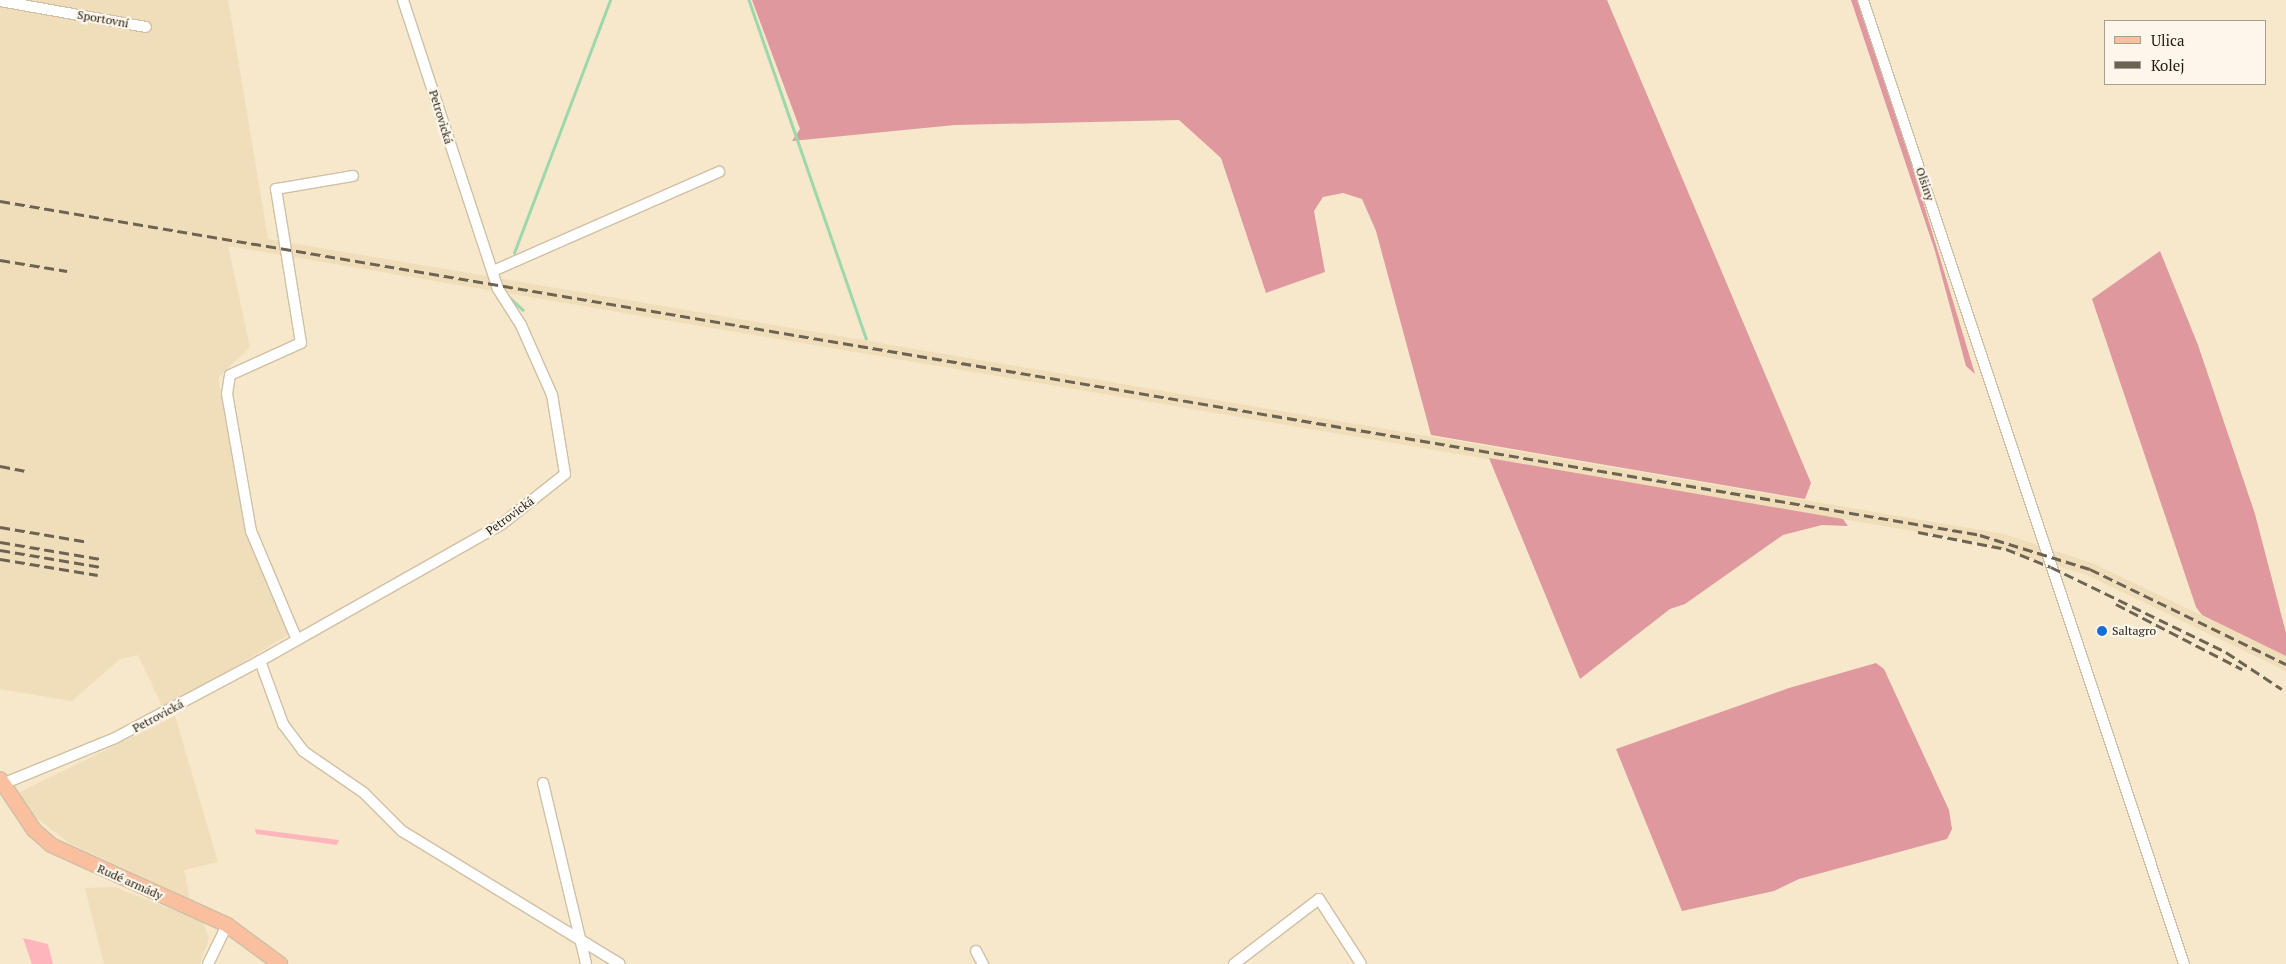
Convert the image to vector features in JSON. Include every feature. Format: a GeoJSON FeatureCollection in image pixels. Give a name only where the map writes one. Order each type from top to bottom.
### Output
{"type":"FeatureCollection","features":[{"type":"Feature","properties":{"kind":"main road","name":"Rudé armády"},"geometry":{"type":"LineString","coordinates":[[1,782],[29,824],[51,845],[227,925],[280,964]]}},
{"type":"Feature","properties":{"kind":"street","name":"Petrovická"},"geometry":{"type":"LineString","coordinates":[[1,782],[25,778],[115,738],[260,661],[502,524],[565,474],[552,395],[521,325],[498,289],[403,0]]}},
{"type":"Feature","properties":{"kind":"street","name":"Olšiny"},"geometry":{"type":"LineString","coordinates":[[1863,0],[1988,368],[2184,964]]}},
{"type":"Feature","properties":{"kind":"street","name":"Sportovní"},"geometry":{"type":"LineString","coordinates":[[0,1],[146,27]]}},
{"type":"Feature","properties":{"kind":"street"},"geometry":{"type":"LineString","coordinates":[[493,271],[719,172]]}},
{"type":"Feature","properties":{"kind":"street"},"geometry":{"type":"LineString","coordinates":[[297,640],[251,531],[228,385],[230,375],[301,343],[276,189],[353,176]]}},
{"type":"Feature","properties":{"kind":"street"},"geometry":{"type":"LineString","coordinates":[[260,661],[283,724],[303,751],[364,793],[402,831],[581,942],[620,964]]}},
{"type":"Feature","properties":{"kind":"street"},"geometry":{"type":"LineString","coordinates":[[543,783],[586,964]]}},
{"type":"Feature","properties":{"kind":"street"},"geometry":{"type":"LineString","coordinates":[[1234,964],[1319,899],[1361,964]]}},
{"type":"Feature","properties":{"kind":"street"},"geometry":{"type":"LineString","coordinates":[[208,964],[227,925]]}},
{"type":"Feature","properties":{"kind":"street"},"geometry":{"type":"LineString","coordinates":[[976,951],[983,964]]}},
{"type":"Feature","properties":{"kind":"shaded area"},"geometry":{"type":"Polygon","coordinates":[[[0,0],[228,0],[268,239],[2004,534],[2092,563],[2245,636],[2286,656],[2286,671],[2087,575],[1978,542],[228,246],[250,347],[218,378],[247,532],[288,635],[164,710],[138,655],[120,659],[72,701],[0,689],[0,0]]]}},
{"type":"Feature","properties":{"kind":"shaded area"},"geometry":{"type":"Polygon","coordinates":[[[752,0],[1607,0],[1811,483],[1805,499],[1431,435],[1376,231],[1362,199],[1343,193],[1323,197],[1314,211],[1325,272],[1266,293],[1221,158],[1179,120],[955,125],[792,141],[800,129],[752,0]]]}},
{"type":"Feature","properties":{"kind":"shaded area"},"geometry":{"type":"Polygon","coordinates":[[[1851,0],[1862,0],[1975,374],[1966,366],[1935,251],[1851,0]]]}},
{"type":"Feature","properties":{"kind":"shaded area"},"geometry":{"type":"Polygon","coordinates":[[[2160,251],[2198,345],[2255,514],[2286,633],[2286,656],[2202,615],[2196,607],[2092,299],[2160,251]]]}},
{"type":"Feature","properties":{"kind":"shaded area"},"geometry":{"type":"Polygon","coordinates":[[[1489,458],[1843,519],[1848,526],[1822,525],[1783,535],[1685,604],[1670,609],[1580,679],[1489,458]]]}},
{"type":"Feature","properties":{"kind":"shaded area"},"geometry":{"type":"Polygon","coordinates":[[[1876,663],[1884,669],[1949,810],[1952,829],[1947,839],[1799,879],[1774,891],[1682,911],[1616,749],[1789,688],[1876,663]]]}},
{"type":"Feature","properties":{"kind":"shaded area"},"geometry":{"type":"Polygon","coordinates":[[[175,716],[218,862],[184,870],[190,899],[69,843],[35,817],[18,793],[175,716]]]}},
{"type":"Feature","properties":{"kind":"shaded area"},"geometry":{"type":"Polygon","coordinates":[[[255,829],[339,840],[337,845],[256,834],[255,829]]]}},
{"type":"Feature","properties":{"kind":"shaded area"},"geometry":{"type":"Polygon","coordinates":[[[115,887],[203,922],[209,938],[200,964],[104,964],[85,888],[115,887]]]}},
{"type":"Feature","properties":{"kind":"shaded area"},"geometry":{"type":"Polygon","coordinates":[[[23,938],[48,944],[53,964],[32,964],[23,938]]]}},
{"type":"Feature","properties":{"kind":"waterway"},"geometry":{"type":"LineString","coordinates":[[514,253],[610,0]]}},
{"type":"Feature","properties":{"kind":"waterway"},"geometry":{"type":"LineString","coordinates":[[749,0],[866,338]]}},
{"type":"Feature","properties":{"kind":"waterway"},"geometry":{"type":"LineString","coordinates":[[506,294],[523,310]]}},
{"type":"Feature","properties":{"kind":"railway"},"geometry":{"type":"LineString","coordinates":[[0,201],[1980,535],[2090,569],[2286,664]]}},
{"type":"Feature","properties":{"kind":"railway"},"geometry":{"type":"LineString","coordinates":[[0,260],[67,271]]}},
{"type":"Feature","properties":{"kind":"railway"},"geometry":{"type":"LineString","coordinates":[[0,466],[25,471]]}},
{"type":"Feature","properties":{"kind":"railway"},"geometry":{"type":"LineString","coordinates":[[0,527],[89,542]]}},
{"type":"Feature","properties":{"kind":"railway"},"geometry":{"type":"LineString","coordinates":[[1918,532],[2006,549],[2051,567],[2226,652],[2282,689]]}},
{"type":"Feature","properties":{"kind":"railway"},"geometry":{"type":"LineString","coordinates":[[0,542],[101,559]]}},
{"type":"Feature","properties":{"kind":"railway"},"geometry":{"type":"LineString","coordinates":[[0,550],[100,567]]}},
{"type":"Feature","properties":{"kind":"railway"},"geometry":{"type":"LineString","coordinates":[[0,559],[98,575]]}},
{"type":"Feature","properties":{"kind":"railway"},"geometry":{"type":"LineString","coordinates":[[2116,604],[2242,669]]}},
{"type":"Feature","properties":{"kind":"place","name":"Saltagro"},"geometry":{"type":"Point","coordinates":[2102,631]}}]}
